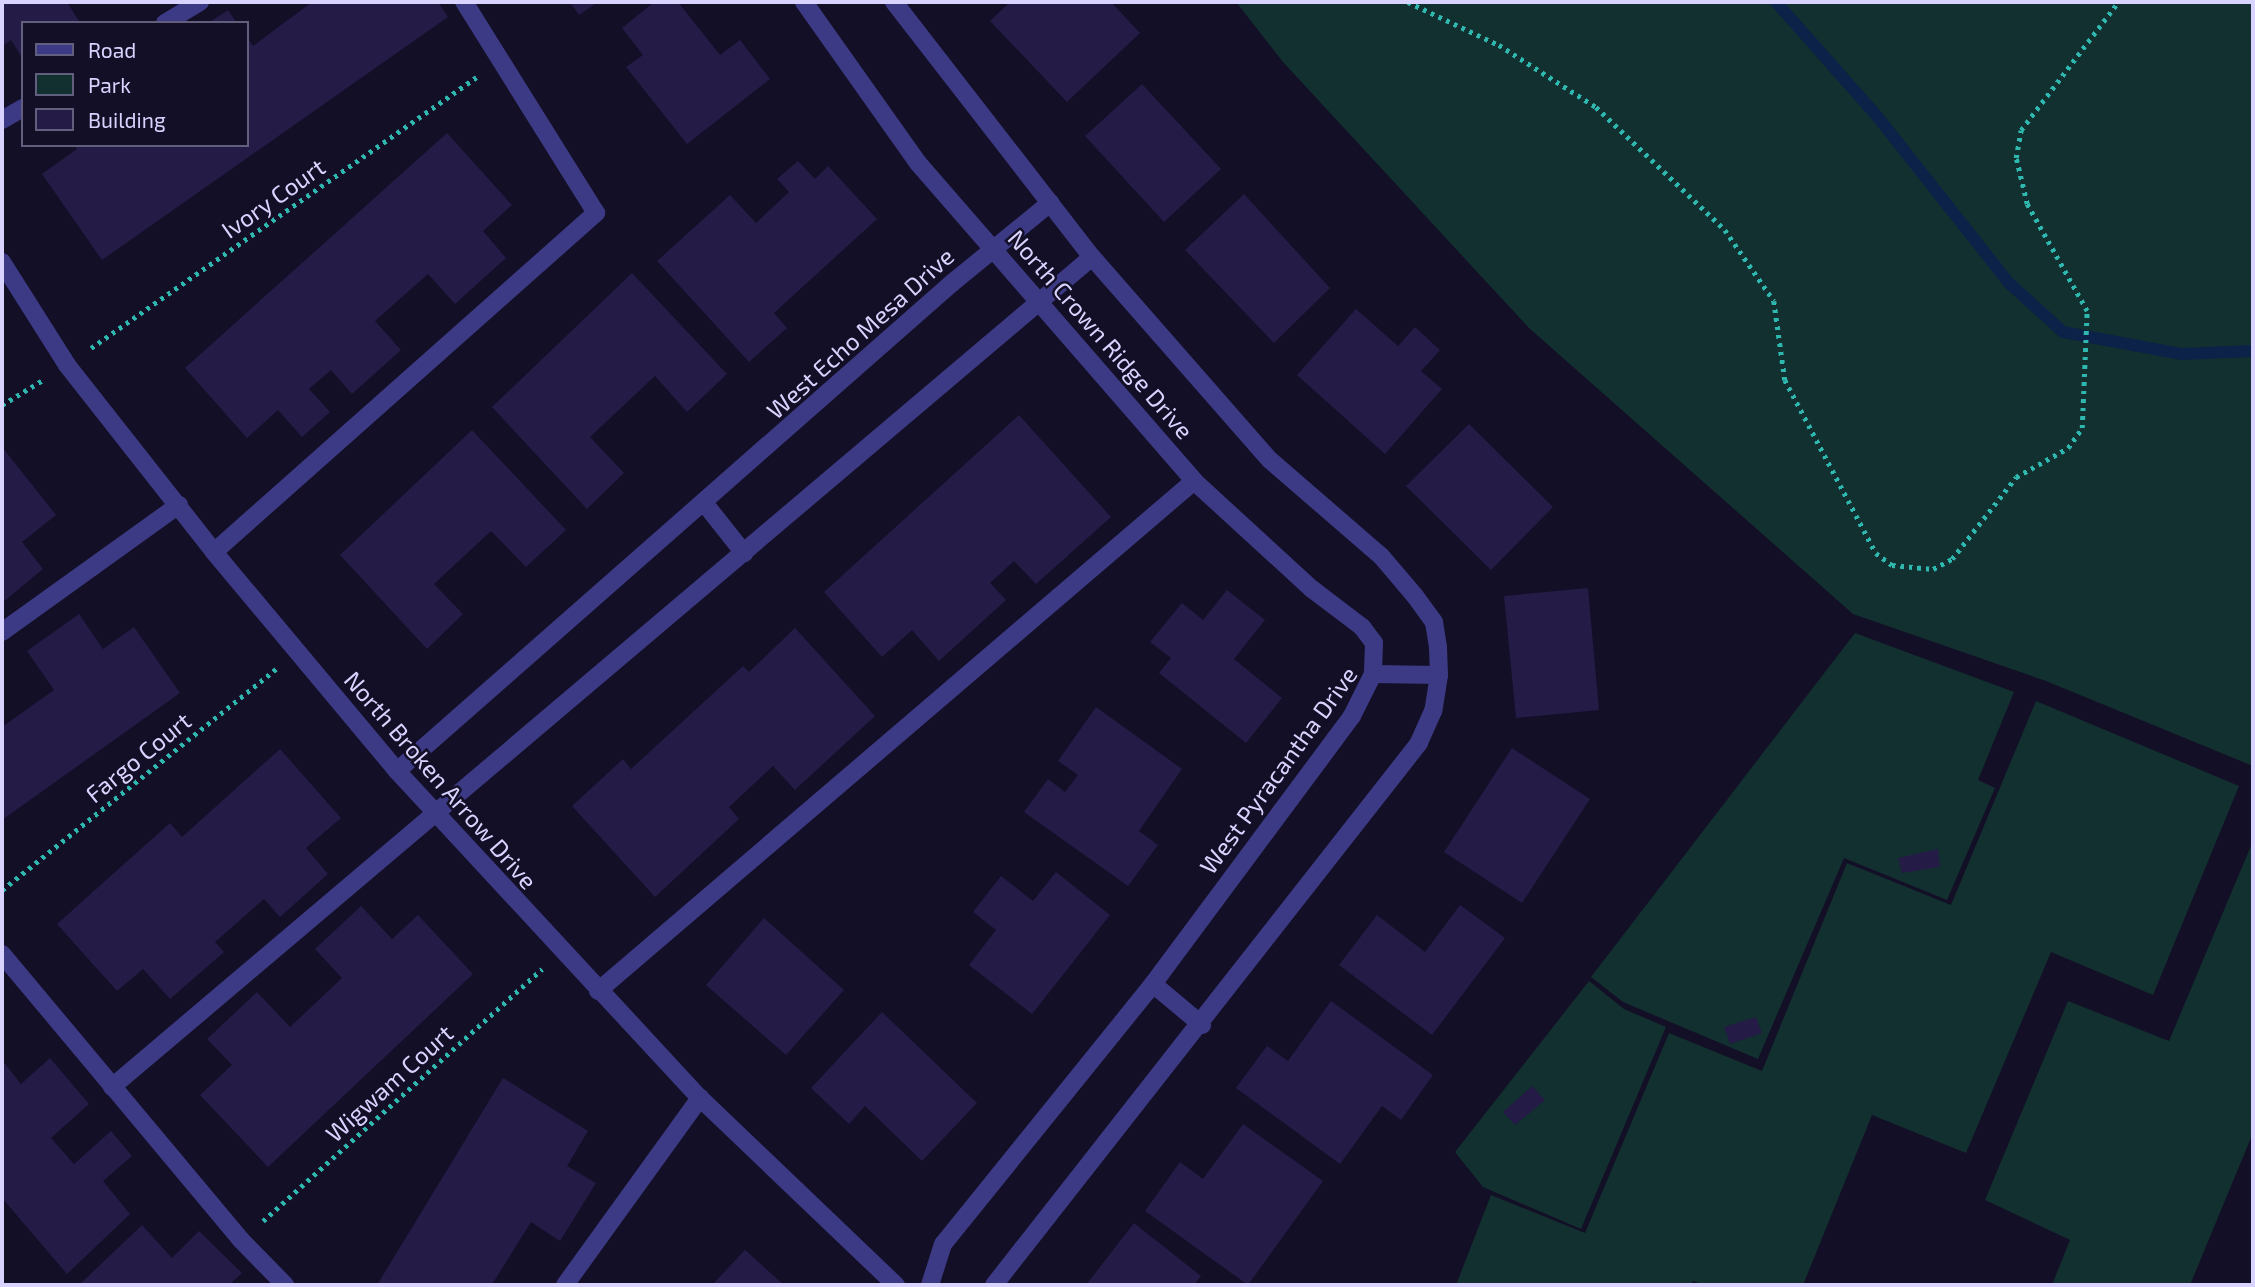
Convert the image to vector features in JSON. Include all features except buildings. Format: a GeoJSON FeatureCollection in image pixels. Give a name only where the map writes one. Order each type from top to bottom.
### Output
{"type":"FeatureCollection","features":[{"type":"Feature","properties":{"kind":"street"},"geometry":{"type":"LineString","coordinates":[[168,21],[200,2]]}},
{"type":"Feature","properties":{"kind":"street"},"geometry":{"type":"LineString","coordinates":[[214,552],[596,213],[464,2]]}},
{"type":"Feature","properties":{"kind":"street","name":"North Crown Ridge Drive"},"geometry":{"type":"LineString","coordinates":[[804,2],[918,163],[995,247],[1195,481],[1312,589],[1362,627],[1374,643],[1373,674]]}},
{"type":"Feature","properties":{"kind":"street","name":"North Crown Ridge Drive"},"geometry":{"type":"LineString","coordinates":[[894,2],[1092,257],[1270,460],[1381,556],[1415,596],[1434,622],[1439,675]]}},
{"type":"Feature","properties":{"kind":"street"},"geometry":{"type":"LineString","coordinates":[[2,120],[21,109]]}},
{"type":"Feature","properties":{"kind":"street","name":"West Echo Mesa Drive"},"geometry":{"type":"LineString","coordinates":[[397,771],[705,504],[995,247],[1050,203]]}},
{"type":"Feature","properties":{"kind":"street"},"geometry":{"type":"LineString","coordinates":[[112,1087],[1092,257]]}},
{"type":"Feature","properties":{"kind":"street","name":"North Broken Arrow Drive"},"geometry":{"type":"LineString","coordinates":[[2,262],[67,365],[214,552],[397,771],[560,952],[700,1098],[897,1285]]}},
{"type":"Feature","properties":{"kind":"street"},"geometry":{"type":"LineString","coordinates":[[598,991],[1195,481]]}},
{"type":"Feature","properties":{"kind":"street"},"geometry":{"type":"LineString","coordinates":[[705,504],[744,553]]}},
{"type":"Feature","properties":{"kind":"street"},"geometry":{"type":"LineString","coordinates":[[2,632],[179,505]]}},
{"type":"Feature","properties":{"kind":"street","name":"West Pyracantha Drive"},"geometry":{"type":"LineString","coordinates":[[930,1285],[943,1244],[1153,984],[1352,716],[1373,674],[1439,675]]}},
{"type":"Feature","properties":{"kind":"street"},"geometry":{"type":"LineString","coordinates":[[994,1285],[1202,1025],[1419,743],[1433,711],[1439,675]]}},
{"type":"Feature","properties":{"kind":"street"},"geometry":{"type":"LineString","coordinates":[[2,954],[241,1240],[285,1285]]}},
{"type":"Feature","properties":{"kind":"street"},"geometry":{"type":"LineString","coordinates":[[1153,984],[1202,1025]]}},
{"type":"Feature","properties":{"kind":"street"},"geometry":{"type":"LineString","coordinates":[[565,1285],[700,1098]]}},
{"type":"Feature","properties":{"kind":"path"},"geometry":{"type":"LineString","coordinates":[[1408,2],[1499,45],[1596,107],[1725,230],[1774,301],[1785,380],[1875,554],[1892,565],[1933,569],[1952,559],[2016,477],[2068,448],[2082,428],[2087,311],[2027,204],[2016,158],[2021,130],[2118,2]]}},
{"type":"Feature","properties":{"kind":"path","name":"Ivory Court"},"geometry":{"type":"LineString","coordinates":[[2,405],[67,365],[500,60]]}},
{"type":"Feature","properties":{"kind":"path","name":"Fargo Court"},"geometry":{"type":"LineString","coordinates":[[2,890],[297,652]]}},
{"type":"Feature","properties":{"kind":"path","name":"Wigwam Court"},"geometry":{"type":"LineString","coordinates":[[241,1240],[560,952]]}},
{"type":"Feature","properties":{"kind":"green space"},"geometry":{"type":"Polygon","coordinates":[[[1236,2],[2253,2],[2253,766],[2046,681],[1853,614],[1529,328],[1283,62],[1236,2]]]}},
{"type":"Feature","properties":{"kind":"green space"},"geometry":{"type":"Polygon","coordinates":[[[1855,633],[2014,692],[1978,780],[1995,788],[1947,900],[1844,858],[1758,1059],[1623,1002],[1591,977],[1855,633]]]}},
{"type":"Feature","properties":{"kind":"green space"},"geometry":{"type":"Polygon","coordinates":[[[2036,701],[2239,786],[2153,995],[2051,952],[1966,1153],[1872,1115],[1803,1285],[1705,1285],[1693,1281],[1691,1285],[1456,1285],[1491,1195],[1585,1233],[1669,1033],[1762,1071],[1847,863],[1951,905],[2036,701]]]}},
{"type":"Feature","properties":{"kind":"green space"},"geometry":{"type":"Polygon","coordinates":[[[2253,841],[2253,1133],[2190,1285],[2052,1285],[2070,1240],[1985,1200],[2068,1001],[2169,1041],[2253,841]]]}},
{"type":"Feature","properties":{"kind":"green space"},"geometry":{"type":"Polygon","coordinates":[[[1589,981],[1624,1009],[1666,1027],[1581,1229],[1483,1187],[1455,1152],[1589,981]]]}},
{"type":"Feature","properties":{"kind":"waterway"},"geometry":{"type":"LineString","coordinates":[[1776,2],[1877,116],[2009,283],[2063,332],[2182,354],[2253,351]]}}]}
